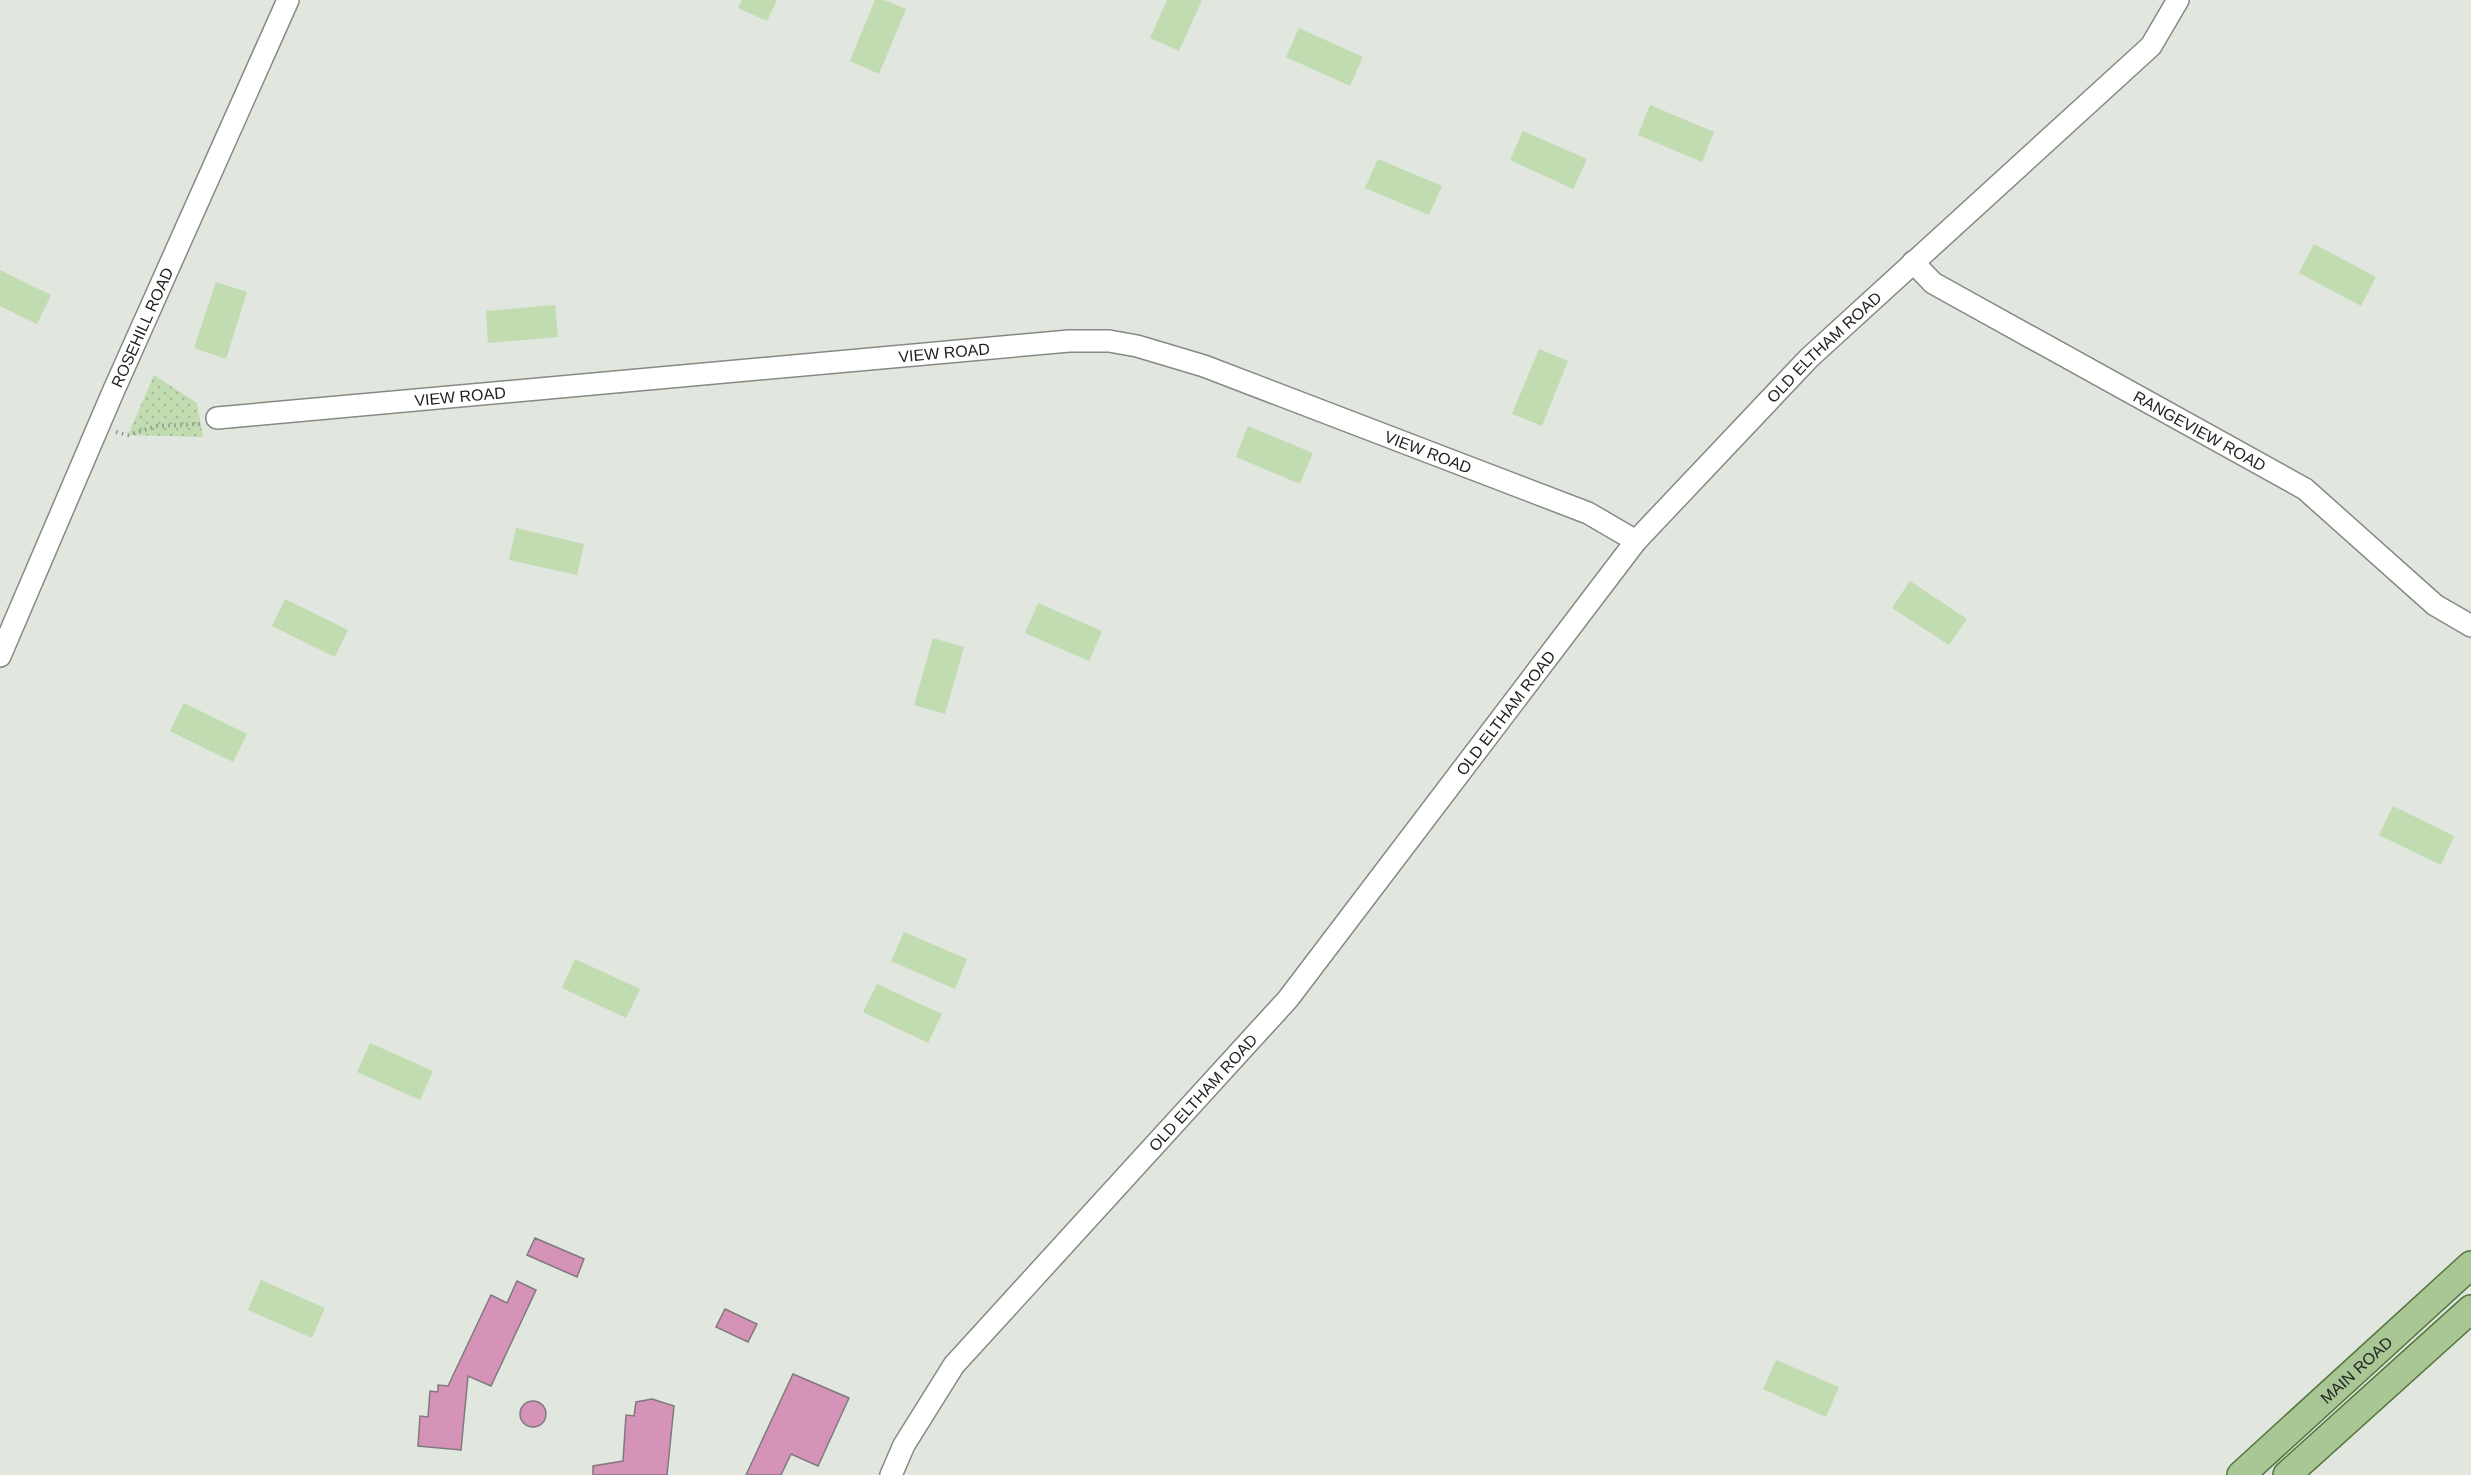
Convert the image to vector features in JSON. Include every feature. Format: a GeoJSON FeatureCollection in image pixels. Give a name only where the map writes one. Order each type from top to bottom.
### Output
{"type":"FeatureCollection","features":[{"type":"Feature","properties":{"kind":"main road","name":"MAIN ROAD"},"geometry":{"type":"LineString","coordinates":[[2241,1475],[2471,1265]]}},
{"type":"Feature","properties":{"kind":"main road","name":"MAIN ROAD"},"geometry":{"type":"LineString","coordinates":[[2287,1475],[2471,1309]]}},
{"type":"Feature","properties":{"kind":"street","name":"ROSEHILL ROAD"},"geometry":{"type":"LineString","coordinates":[[0,656],[98,428],[288,0]]}},
{"type":"Feature","properties":{"kind":"street","name":"OLD ELTHAM ROAD"},"geometry":{"type":"LineString","coordinates":[[891,1475],[904,1444],[954,1365],[1288,999],[1636,541],[1809,358],[2151,46],[2178,0]]}},
{"type":"Feature","properties":{"kind":"street","name":"RANGEVIEW ROAD"},"geometry":{"type":"LineString","coordinates":[[1913,262],[1933,283],[2305,489],[2435,605],[2471,626]]}},
{"type":"Feature","properties":{"kind":"street","name":"VIEW ROAD"},"geometry":{"type":"LineString","coordinates":[[217,418],[1069,341],[1109,341],[1157,351],[1204,366],[1588,513],[1636,541]]}},
{"type":"Feature","properties":{"kind":"path"},"geometry":{"type":"LineString","coordinates":[[98,428],[128,435],[157,426],[183,427],[212,423],[217,418]]}},
{"type":"Feature","properties":{"kind":"green space"},"geometry":{"type":"Polygon","coordinates":[[[742,0],[777,0],[767,21],[738,8],[742,0]]]}},
{"type":"Feature","properties":{"kind":"green space"},"geometry":{"type":"Polygon","coordinates":[[[875,0],[884,0],[906,9],[879,74],[850,61],[875,0]]]}},
{"type":"Feature","properties":{"kind":"green space"},"geometry":{"type":"Polygon","coordinates":[[[1167,0],[1202,0],[1179,51],[1150,38],[1167,0]]]}},
{"type":"Feature","properties":{"kind":"green space"},"geometry":{"type":"Polygon","coordinates":[[[1299,28],[1363,57],[1350,86],[1286,57],[1299,28]]]}},
{"type":"Feature","properties":{"kind":"green space"},"geometry":{"type":"Polygon","coordinates":[[[1650,105],[1714,132],[1702,162],[1638,135],[1650,105]]]}},
{"type":"Feature","properties":{"kind":"green space"},"geometry":{"type":"Polygon","coordinates":[[[1523,131],[1587,159],[1573,189],[1510,160],[1523,131]]]}},
{"type":"Feature","properties":{"kind":"green space"},"geometry":{"type":"Polygon","coordinates":[[[1378,159],[1442,186],[1429,215],[1365,188],[1378,159]]]}},
{"type":"Feature","properties":{"kind":"green space"},"geometry":{"type":"Polygon","coordinates":[[[2314,244],[2376,277],[2361,306],[2299,273],[2314,244]]]}},
{"type":"Feature","properties":{"kind":"green space"},"geometry":{"type":"Polygon","coordinates":[[[0,270],[51,295],[37,324],[0,306],[0,270]]]}},
{"type":"Feature","properties":{"kind":"green space"},"geometry":{"type":"Polygon","coordinates":[[[216,282],[247,292],[226,359],[194,348],[216,282]]]}},
{"type":"Feature","properties":{"kind":"green space"},"geometry":{"type":"Polygon","coordinates":[[[555,305],[558,337],[488,343],[486,311],[555,305]]]}},
{"type":"Feature","properties":{"kind":"green space"},"geometry":{"type":"Polygon","coordinates":[[[1539,349],[1568,361],[1542,426],[1512,414],[1539,349]]]}},
{"type":"Feature","properties":{"kind":"green space"},"geometry":{"type":"Polygon","coordinates":[[[154,375],[197,403],[203,437],[128,435],[154,375]]]}},
{"type":"Feature","properties":{"kind":"green space"},"geometry":{"type":"Polygon","coordinates":[[[1248,426],[1313,453],[1300,484],[1236,457],[1248,426]]]}},
{"type":"Feature","properties":{"kind":"green space"},"geometry":{"type":"Polygon","coordinates":[[[516,528],[584,544],[577,575],[509,560],[516,528]]]}},
{"type":"Feature","properties":{"kind":"green space"},"geometry":{"type":"Polygon","coordinates":[[[1910,581],[1967,619],[1949,645],[1892,608],[1910,581]]]}},
{"type":"Feature","properties":{"kind":"green space"},"geometry":{"type":"Polygon","coordinates":[[[285,599],[348,630],[335,657],[272,626],[285,599]]]}},
{"type":"Feature","properties":{"kind":"green space"},"geometry":{"type":"Polygon","coordinates":[[[1038,603],[1102,631],[1089,661],[1025,633],[1038,603]]]}},
{"type":"Feature","properties":{"kind":"green space"},"geometry":{"type":"Polygon","coordinates":[[[933,638],[964,647],[945,714],[914,705],[933,638]]]}},
{"type":"Feature","properties":{"kind":"green space"},"geometry":{"type":"Polygon","coordinates":[[[184,703],[247,734],[233,762],[170,731],[184,703]]]}},
{"type":"Feature","properties":{"kind":"green space"},"geometry":{"type":"Polygon","coordinates":[[[2393,806],[2454,836],[2441,865],[2379,835],[2393,806]]]}},
{"type":"Feature","properties":{"kind":"green space"},"geometry":{"type":"Polygon","coordinates":[[[904,932],[967,959],[955,989],[891,961],[904,932]]]}},
{"type":"Feature","properties":{"kind":"green space"},"geometry":{"type":"Polygon","coordinates":[[[575,959],[640,989],[626,1018],[562,988],[575,959]]]}},
{"type":"Feature","properties":{"kind":"green space"},"geometry":{"type":"Polygon","coordinates":[[[877,984],[942,1014],[928,1043],[863,1012],[877,984]]]}},
{"type":"Feature","properties":{"kind":"green space"},"geometry":{"type":"Polygon","coordinates":[[[370,1043],[433,1071],[420,1100],[357,1072],[370,1043]]]}},
{"type":"Feature","properties":{"kind":"green space"},"geometry":{"type":"Polygon","coordinates":[[[261,1280],[325,1308],[312,1338],[248,1310],[261,1280]]]}},
{"type":"Feature","properties":{"kind":"green space"},"geometry":{"type":"Polygon","coordinates":[[[1776,1360],[1839,1387],[1826,1417],[1763,1389],[1776,1360]]]}},
{"type":"Feature","properties":{"kind":"building"},"geometry":{"type":"Polygon","coordinates":[[[535,1238],[584,1259],[577,1277],[527,1255],[535,1238]]]}},
{"type":"Feature","properties":{"kind":"building"},"geometry":{"type":"Polygon","coordinates":[[[517,1281],[536,1290],[491,1386],[468,1376],[461,1450],[418,1446],[420,1416],[428,1417],[430,1391],[438,1392],[438,1385],[448,1386],[491,1295],[507,1303],[517,1281]]]}},
{"type":"Feature","properties":{"kind":"building"},"geometry":{"type":"Polygon","coordinates":[[[725,1309],[757,1324],[748,1342],[716,1327],[725,1309]]]}},
{"type":"Feature","properties":{"kind":"building"},"geometry":{"type":"Polygon","coordinates":[[[793,1374],[849,1398],[818,1466],[791,1454],[781,1475],[746,1475],[793,1374]]]}},
{"type":"Feature","properties":{"kind":"building"},"geometry":{"type":"Polygon","coordinates":[[[652,1399],[674,1406],[667,1475],[593,1475],[593,1466],[623,1461],[626,1415],[634,1416],[636,1402],[652,1399]]]}},
{"type":"Feature","properties":{"kind":"building"},"geometry":{"type":"Polygon","coordinates":[[[533,1401],[542,1405],[546,1414],[542,1423],[533,1427],[524,1423],[520,1414],[524,1405],[533,1401]]]}}]}
